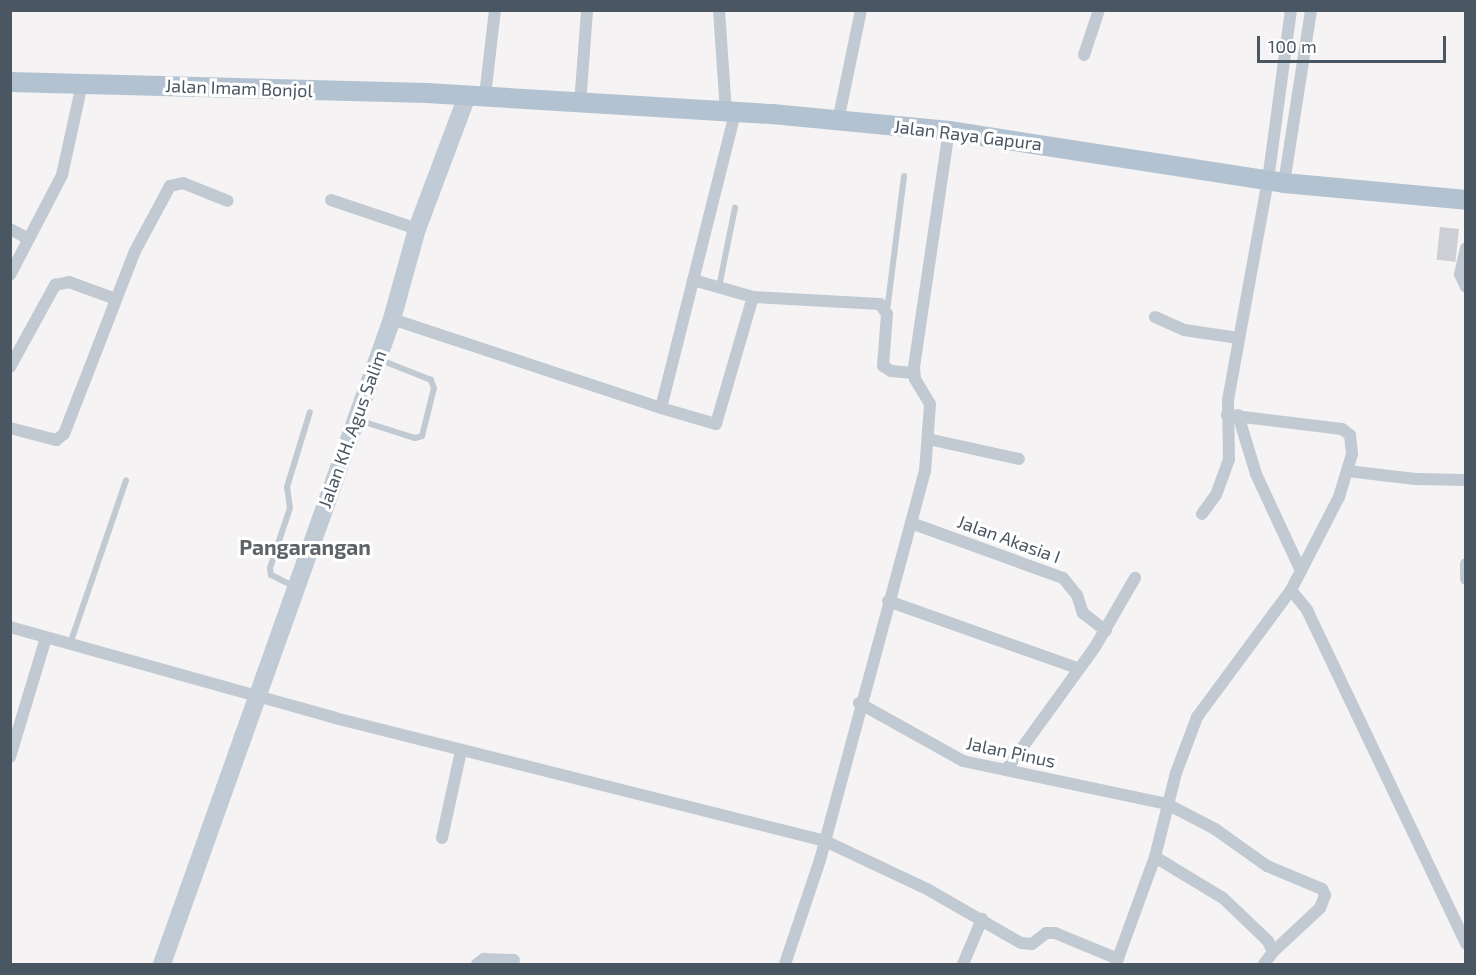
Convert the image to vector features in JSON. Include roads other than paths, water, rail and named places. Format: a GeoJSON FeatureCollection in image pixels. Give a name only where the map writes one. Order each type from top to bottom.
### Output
{"type":"FeatureCollection","features":[{"type":"Feature","properties":{"kind":"main road","name":"Jalan Imam Bonjol"},"geometry":{"type":"LineString","coordinates":[[10,82],[476,96]]}},
{"type":"Feature","properties":{"kind":"main road","name":"Jalan Raya Gapura"},"geometry":{"type":"LineString","coordinates":[[476,96],[731,113],[949,131],[1276,181],[1466,200]]}},
{"type":"Feature","properties":{"kind":"main road","name":"Jalan KH. Agus Salim"},"geometry":{"type":"LineString","coordinates":[[162,964],[392,319],[417,229],[476,96]]}},
{"type":"Feature","properties":{"kind":"street"},"geometry":{"type":"LineString","coordinates":[[476,96],[495,10]]}},
{"type":"Feature","properties":{"kind":"street"},"geometry":{"type":"LineString","coordinates":[[580,104],[588,10]]}},
{"type":"Feature","properties":{"kind":"street"},"geometry":{"type":"LineString","coordinates":[[661,408],[731,113],[719,10]]}},
{"type":"Feature","properties":{"kind":"street"},"geometry":{"type":"LineString","coordinates":[[838,121],[861,10]]}},
{"type":"Feature","properties":{"kind":"street"},"geometry":{"type":"LineString","coordinates":[[1084,55],[1099,10]]}},
{"type":"Feature","properties":{"kind":"street"},"geometry":{"type":"LineString","coordinates":[[1276,181],[1291,10]]}},
{"type":"Feature","properties":{"kind":"street"},"geometry":{"type":"LineString","coordinates":[[1202,514],[1227,470],[1238,338],[1276,181],[1311,10]]}},
{"type":"Feature","properties":{"kind":"street"},"geometry":{"type":"LineString","coordinates":[[10,275],[62,175],[82,84]]}},
{"type":"Feature","properties":{"kind":"street"},"geometry":{"type":"LineString","coordinates":[[785,964],[825,841],[859,703],[924,471],[930,404],[914,373],[949,131]]}},
{"type":"Feature","properties":{"kind":"street"},"geometry":{"type":"LineString","coordinates":[[10,428],[56,440],[64,434],[135,251],[170,186],[183,183],[228,201]]}},
{"type":"Feature","properties":{"kind":"street"},"geometry":{"type":"LineString","coordinates":[[331,200],[417,229]]}},
{"type":"Feature","properties":{"kind":"street"},"geometry":{"type":"LineString","coordinates":[[10,229],[29,239]]}},
{"type":"Feature","properties":{"kind":"street"},"geometry":{"type":"LineString","coordinates":[[1466,248],[1460,274],[1466,287]]}},
{"type":"Feature","properties":{"kind":"street"},"geometry":{"type":"LineString","coordinates":[[693,280],[753,297],[880,304],[887,314],[883,366],[891,371],[914,373]]}},
{"type":"Feature","properties":{"kind":"street"},"geometry":{"type":"LineString","coordinates":[[10,367],[55,285],[69,282],[116,299]]}},
{"type":"Feature","properties":{"kind":"street"},"geometry":{"type":"LineString","coordinates":[[392,319],[716,424],[753,297]]}},
{"type":"Feature","properties":{"kind":"street"},"geometry":{"type":"LineString","coordinates":[[1155,317],[1184,330],[1238,338]]}},
{"type":"Feature","properties":{"kind":"street"},"geometry":{"type":"LineString","coordinates":[[10,627],[461,751],[825,841],[982,919],[1025,944],[1032,944],[1046,933],[1055,933],[1117,962],[1155,857],[1167,804],[1197,717],[1297,579],[1339,497],[1354,444],[1342,429],[1232,415]]}},
{"type":"Feature","properties":{"kind":"street"},"geometry":{"type":"LineString","coordinates":[[1232,415],[1307,610],[1466,944]]}},
{"type":"Feature","properties":{"kind":"street"},"geometry":{"type":"LineString","coordinates":[[928,439],[1019,459]]}},
{"type":"Feature","properties":{"kind":"street"},"geometry":{"type":"LineString","coordinates":[[1347,471],[1416,479],[1466,480]]}},
{"type":"Feature","properties":{"kind":"street","name":"Jalan Akasia I"},"geometry":{"type":"LineString","coordinates":[[911,523],[1063,578],[1077,595],[1083,614],[1106,630]]}},
{"type":"Feature","properties":{"kind":"street"},"geometry":{"type":"LineString","coordinates":[[1466,564],[1466,579]]}},
{"type":"Feature","properties":{"kind":"street"},"geometry":{"type":"LineString","coordinates":[[1006,770],[1106,630],[1136,578]]}},
{"type":"Feature","properties":{"kind":"street"},"geometry":{"type":"LineString","coordinates":[[888,601],[1077,668]]}},
{"type":"Feature","properties":{"kind":"street"},"geometry":{"type":"LineString","coordinates":[[10,757],[46,638]]}},
{"type":"Feature","properties":{"kind":"street","name":"Jalan Pinus"},"geometry":{"type":"LineString","coordinates":[[859,703],[948,756],[1167,804],[1215,829],[1267,866],[1322,889],[1325,895],[1320,908],[1273,952]]}},
{"type":"Feature","properties":{"kind":"street"},"geometry":{"type":"LineString","coordinates":[[442,838],[461,751]]}},
{"type":"Feature","properties":{"kind":"street"},"geometry":{"type":"LineString","coordinates":[[1155,857],[1223,898],[1268,941],[1273,952],[1264,964]]}},
{"type":"Feature","properties":{"kind":"street"},"geometry":{"type":"LineString","coordinates":[[963,964],[982,919]]}},
{"type":"Feature","properties":{"kind":"street"},"geometry":{"type":"LineString","coordinates":[[477,964],[484,959],[514,960]]}},
{"type":"Feature","properties":{"kind":"lane"},"geometry":{"type":"LineString","coordinates":[[887,314],[904,176]]}},
{"type":"Feature","properties":{"kind":"lane"},"geometry":{"type":"LineString","coordinates":[[719,287],[735,208]]}},
{"type":"Feature","properties":{"kind":"lane"},"geometry":{"type":"LineString","coordinates":[[356,419],[415,438],[422,436],[434,388],[431,380],[377,359]]}},
{"type":"Feature","properties":{"kind":"lane"},"geometry":{"type":"LineString","coordinates":[[295,587],[271,575],[270,568],[290,508],[287,487],[310,412]]}},
{"type":"Feature","properties":{"kind":"lane"},"geometry":{"type":"LineString","coordinates":[[70,644],[126,480]]}},
{"type":"Feature","properties":{"kind":"district","name":"Pangarangan"},"geometry":{"type":"Point","coordinates":[305,547]}}]}
